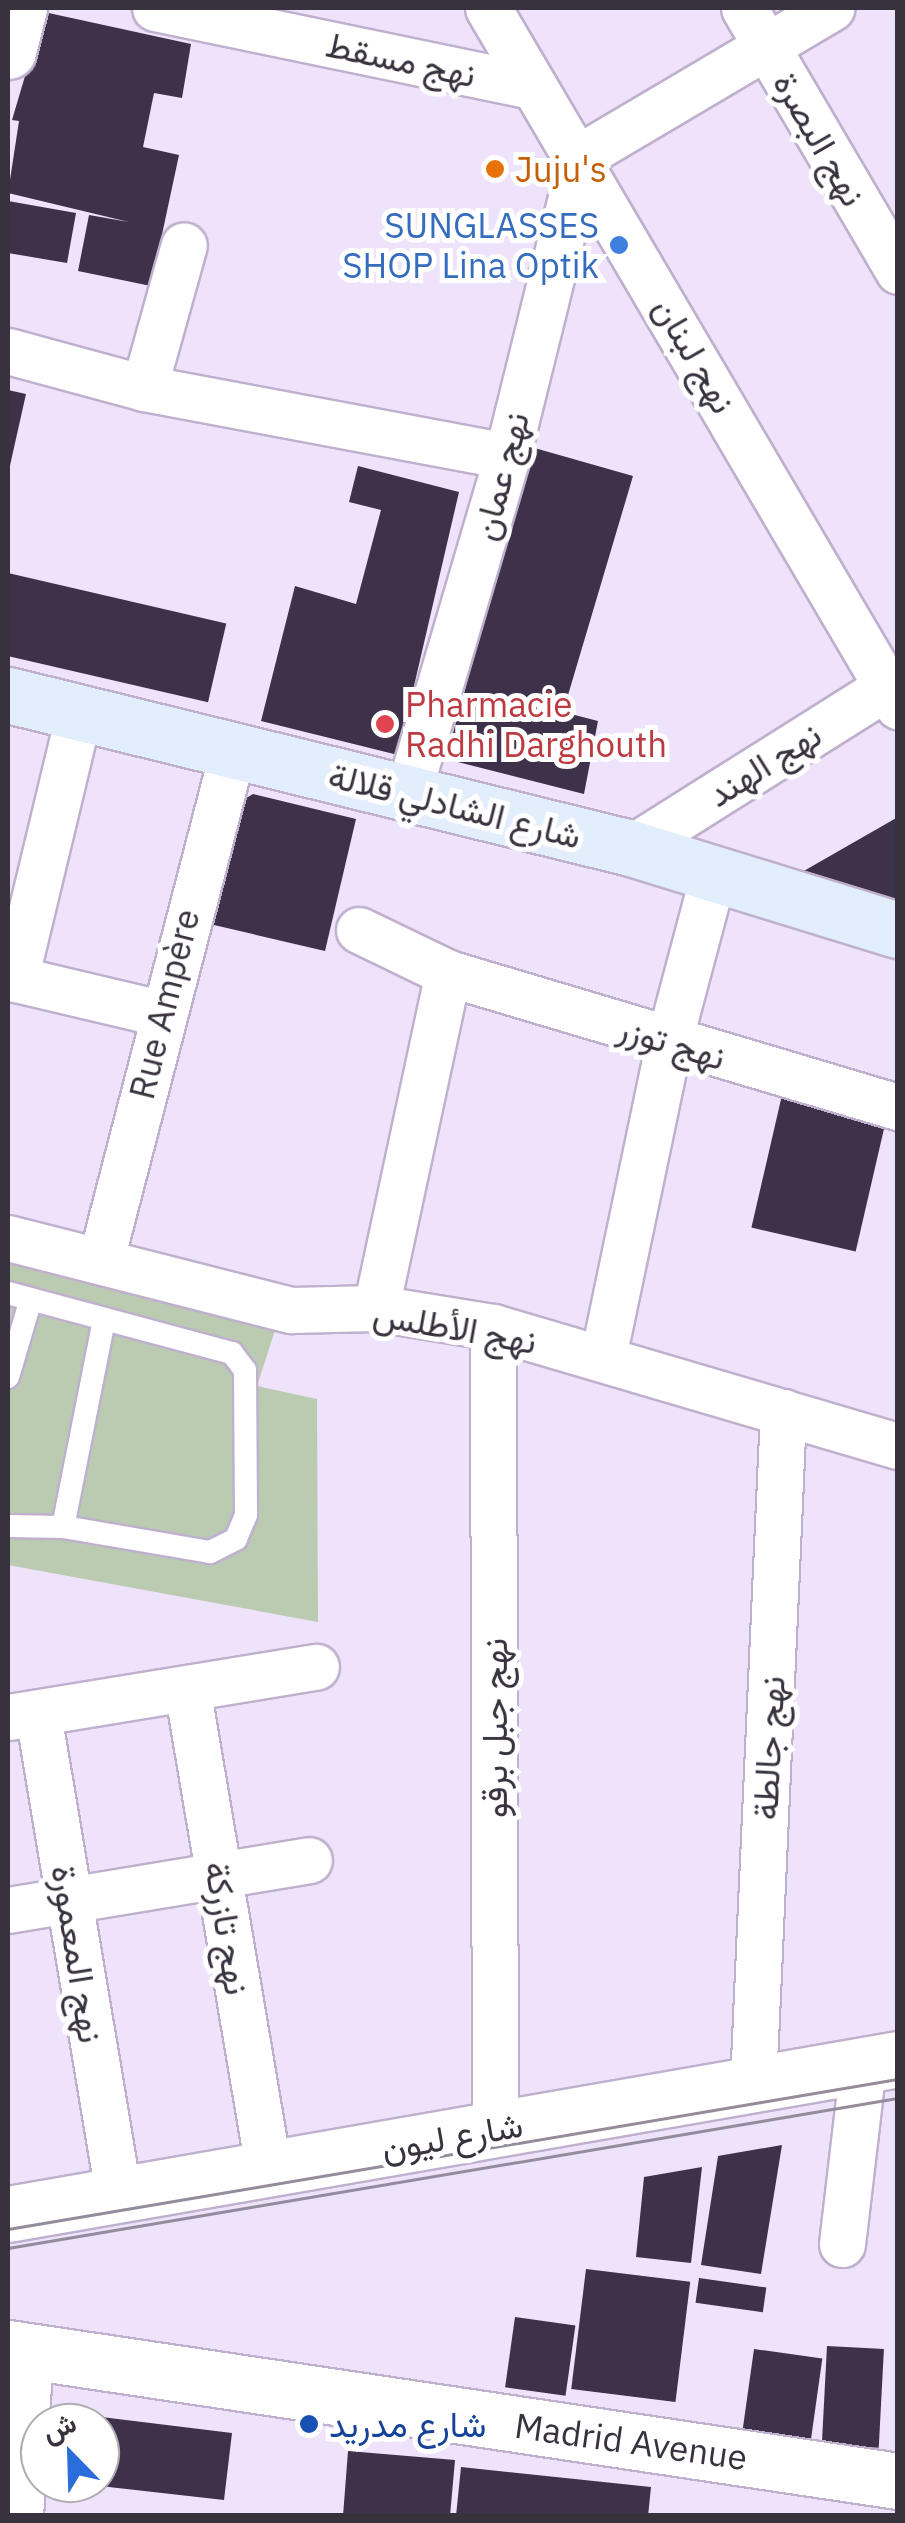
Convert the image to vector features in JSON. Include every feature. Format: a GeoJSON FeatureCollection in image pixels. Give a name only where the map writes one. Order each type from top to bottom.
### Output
{"type":"FeatureCollection","features":[{"type":"Feature","properties":{"kind":"main road","name":"شارع الشادلي قلالة"},"geometry":{"type":"LineString","coordinates":[[8,695],[630,848],[898,930]]}},
{"type":"Feature","properties":{"kind":"street"},"geometry":{"type":"LineString","coordinates":[[8,51],[18,8]]}},
{"type":"Feature","properties":{"kind":"street","name":"نهج مسقط"},"geometry":{"type":"LineString","coordinates":[[155,8],[530,86]]}},
{"type":"Feature","properties":{"kind":"street","name":"نهج لبنان"},"geometry":{"type":"LineString","coordinates":[[488,8],[530,86],[581,156],[894,691]]}},
{"type":"Feature","properties":{"kind":"street"},"geometry":{"type":"LineString","coordinates":[[581,156],[754,26],[831,8]]}},
{"type":"Feature","properties":{"kind":"street","name":"نهج البصرة"},"geometry":{"type":"LineString","coordinates":[[754,26],[898,270]]}},
{"type":"Feature","properties":{"kind":"street","name":"نهج عمان"},"geometry":{"type":"LineString","coordinates":[[408,793],[507,456],[581,156]]}},
{"type":"Feature","properties":{"kind":"street"},"geometry":{"type":"LineString","coordinates":[[144,388],[184,246]]}},
{"type":"Feature","properties":{"kind":"street"},"geometry":{"type":"LineString","coordinates":[[8,351],[144,388],[507,456]]}},
{"type":"Feature","properties":{"kind":"street","name":"نهج الهند"},"geometry":{"type":"LineString","coordinates":[[630,848],[894,691]]}},
{"type":"Feature","properties":{"kind":"street"},"geometry":{"type":"LineString","coordinates":[[79,713],[11,978],[160,1013]]}},
{"type":"Feature","properties":{"kind":"street","name":"Rue Ampère"},"geometry":{"type":"LineString","coordinates":[[102,1259],[160,1013],[233,750]]}},
{"type":"Feature","properties":{"kind":"street"},"geometry":{"type":"LineString","coordinates":[[603,1357],[670,1041],[714,872]]}},
{"type":"Feature","properties":{"kind":"street","name":"نهج توزر"},"geometry":{"type":"LineString","coordinates":[[359,930],[448,973],[898,1108]]}},
{"type":"Feature","properties":{"kind":"street"},"geometry":{"type":"LineString","coordinates":[[376,1308],[448,973]]}},
{"type":"Feature","properties":{"kind":"street","name":"نهج الأطلس"},"geometry":{"type":"LineString","coordinates":[[8,1238],[292,1310],[376,1308],[493,1327],[898,1446]]}},
{"type":"Feature","properties":{"kind":"street","name":"نهج جبل برقو"},"geometry":{"type":"LineString","coordinates":[[493,1327],[495,2129]]}},
{"type":"Feature","properties":{"kind":"street","name":"نهج جالطة"},"geometry":{"type":"LineString","coordinates":[[753,2084],[782,1412]]}},
{"type":"Feature","properties":{"kind":"street"},"geometry":{"type":"LineString","coordinates":[[23,1716],[316,1667]]}},
{"type":"Feature","properties":{"kind":"street","name":"نهج تازركة"},"geometry":{"type":"LineString","coordinates":[[187,1688],[268,2168]]}},
{"type":"Feature","properties":{"kind":"street","name":"نهج المعمورة"},"geometry":{"type":"LineString","coordinates":[[23,1716],[69,1900],[118,2194]]}},
{"type":"Feature","properties":{"kind":"street"},"geometry":{"type":"LineString","coordinates":[[8,1910],[309,1860]]}},
{"type":"Feature","properties":{"kind":"street"},"geometry":{"type":"LineString","coordinates":[[842,2244],[880,2062]]}},
{"type":"Feature","properties":{"kind":"street","name":"شارع ليون"},"geometry":{"type":"LineString","coordinates":[[8,2214],[880,2062]]}},
{"type":"Feature","properties":{"kind":"street"},"geometry":{"type":"LineString","coordinates":[[19,2350],[20,2516]]}},
{"type":"Feature","properties":{"kind":"street","name":"Madrid Avenue"},"geometry":{"type":"LineString","coordinates":[[19,2350],[898,2481]]}},
{"type":"Feature","properties":{"kind":"lane"},"geometry":{"type":"LineString","coordinates":[[8,1294],[232,1353],[244,1370],[246,1515],[236,1539],[210,1552],[63,1527],[8,1526]]}},
{"type":"Feature","properties":{"kind":"lane"},"geometry":{"type":"LineString","coordinates":[[8,1377],[31,1300]]}},
{"type":"Feature","properties":{"kind":"lane"},"geometry":{"type":"LineString","coordinates":[[63,1527],[104,1319]]}},
{"type":"Feature","properties":{"kind":"green space"},"geometry":{"type":"Polygon","coordinates":[[[8,1251],[278,1321],[257,1386],[317,1399],[318,1622],[8,1565],[8,1251]]]}},
{"type":"Feature","properties":{"kind":"building"},"geometry":{"type":"Polygon","coordinates":[[[44,12],[191,44],[182,98],[154,93],[143,147],[179,155],[151,286],[78,271],[89,215],[129,222],[8,193],[19,121],[12,120],[44,12]]]}},
{"type":"Feature","properties":{"kind":"building"},"geometry":{"type":"Polygon","coordinates":[[[8,201],[76,213],[67,263],[8,253],[8,201]]]}},
{"type":"Feature","properties":{"kind":"building"},"geometry":{"type":"Polygon","coordinates":[[[8,390],[26,394],[9,470],[8,470],[8,390]]]}},
{"type":"Feature","properties":{"kind":"building"},"geometry":{"type":"Polygon","coordinates":[[[531,447],[633,476],[563,712],[598,721],[584,794],[446,759],[531,447]]]}},
{"type":"Feature","properties":{"kind":"building"},"geometry":{"type":"Polygon","coordinates":[[[358,466],[459,492],[398,755],[261,721],[295,586],[356,604],[381,510],[349,502],[358,466]]]}},
{"type":"Feature","properties":{"kind":"building"},"geometry":{"type":"Polygon","coordinates":[[[8,573],[226,623],[208,702],[8,656],[8,573]]]}},
{"type":"Feature","properties":{"kind":"building"},"geometry":{"type":"Polygon","coordinates":[[[253,794],[356,819],[325,951],[201,922],[231,807],[253,794]]]}},
{"type":"Feature","properties":{"kind":"building"},"geometry":{"type":"Polygon","coordinates":[[[898,817],[898,901],[802,872],[898,817]]]}},
{"type":"Feature","properties":{"kind":"building"},"geometry":{"type":"Polygon","coordinates":[[[782,1095],[886,1119],[856,1252],[751,1228],[782,1095]]]}},
{"type":"Feature","properties":{"kind":"building"},"geometry":{"type":"Polygon","coordinates":[[[782,2145],[761,2274],[701,2265],[718,2156],[782,2145]]]}},
{"type":"Feature","properties":{"kind":"building"},"geometry":{"type":"Polygon","coordinates":[[[702,2167],[691,2263],[636,2257],[644,2177],[702,2167]]]}},
{"type":"Feature","properties":{"kind":"building"},"geometry":{"type":"Polygon","coordinates":[[[586,2269],[690,2282],[675,2402],[571,2389],[586,2269]]]}},
{"type":"Feature","properties":{"kind":"building"},"geometry":{"type":"Polygon","coordinates":[[[699,2278],[766,2287],[763,2312],[696,2303],[699,2278]]]}},
{"type":"Feature","properties":{"kind":"building"},"geometry":{"type":"Polygon","coordinates":[[[515,2317],[575,2325],[566,2396],[505,2387],[515,2317]]]}},
{"type":"Feature","properties":{"kind":"building"},"geometry":{"type":"Polygon","coordinates":[[[827,2346],[884,2349],[879,2448],[822,2445],[827,2346]]]}},
{"type":"Feature","properties":{"kind":"building"},"geometry":{"type":"Polygon","coordinates":[[[754,2349],[822,2359],[811,2440],[743,2430],[754,2349]]]}},
{"type":"Feature","properties":{"kind":"building"},"geometry":{"type":"Polygon","coordinates":[[[120,2419],[232,2433],[224,2500],[120,2488],[120,2419]]]}},
{"type":"Feature","properties":{"kind":"building"},"geometry":{"type":"Polygon","coordinates":[[[348,2451],[455,2460],[450,2516],[343,2516],[348,2451]]]}},
{"type":"Feature","properties":{"kind":"building"},"geometry":{"type":"Polygon","coordinates":[[[461,2467],[651,2487],[648,2516],[456,2516],[461,2467]]]}},
{"type":"Feature","properties":{"kind":"tram line"},"geometry":{"type":"LineString","coordinates":[[8,2229],[898,2079]]}},
{"type":"Feature","properties":{"kind":"tram line"},"geometry":{"type":"LineString","coordinates":[[8,2248],[898,2098]]}},
{"type":"Feature","properties":{"kind":"place","name":"Juju's"},"geometry":{"type":"Point","coordinates":[495,169]}},
{"type":"Feature","properties":{"kind":"place","name":"SUNGLASSES SHOP Lina Optik"},"geometry":{"type":"Point","coordinates":[619,245]}},
{"type":"Feature","properties":{"kind":"place","name":"Pharmacie Radhi Darghouth"},"geometry":{"type":"Point","coordinates":[385,724]}},
{"type":"Feature","properties":{"kind":"place","name":"شارع مدريد"},"geometry":{"type":"Point","coordinates":[309,2424]}}]}
